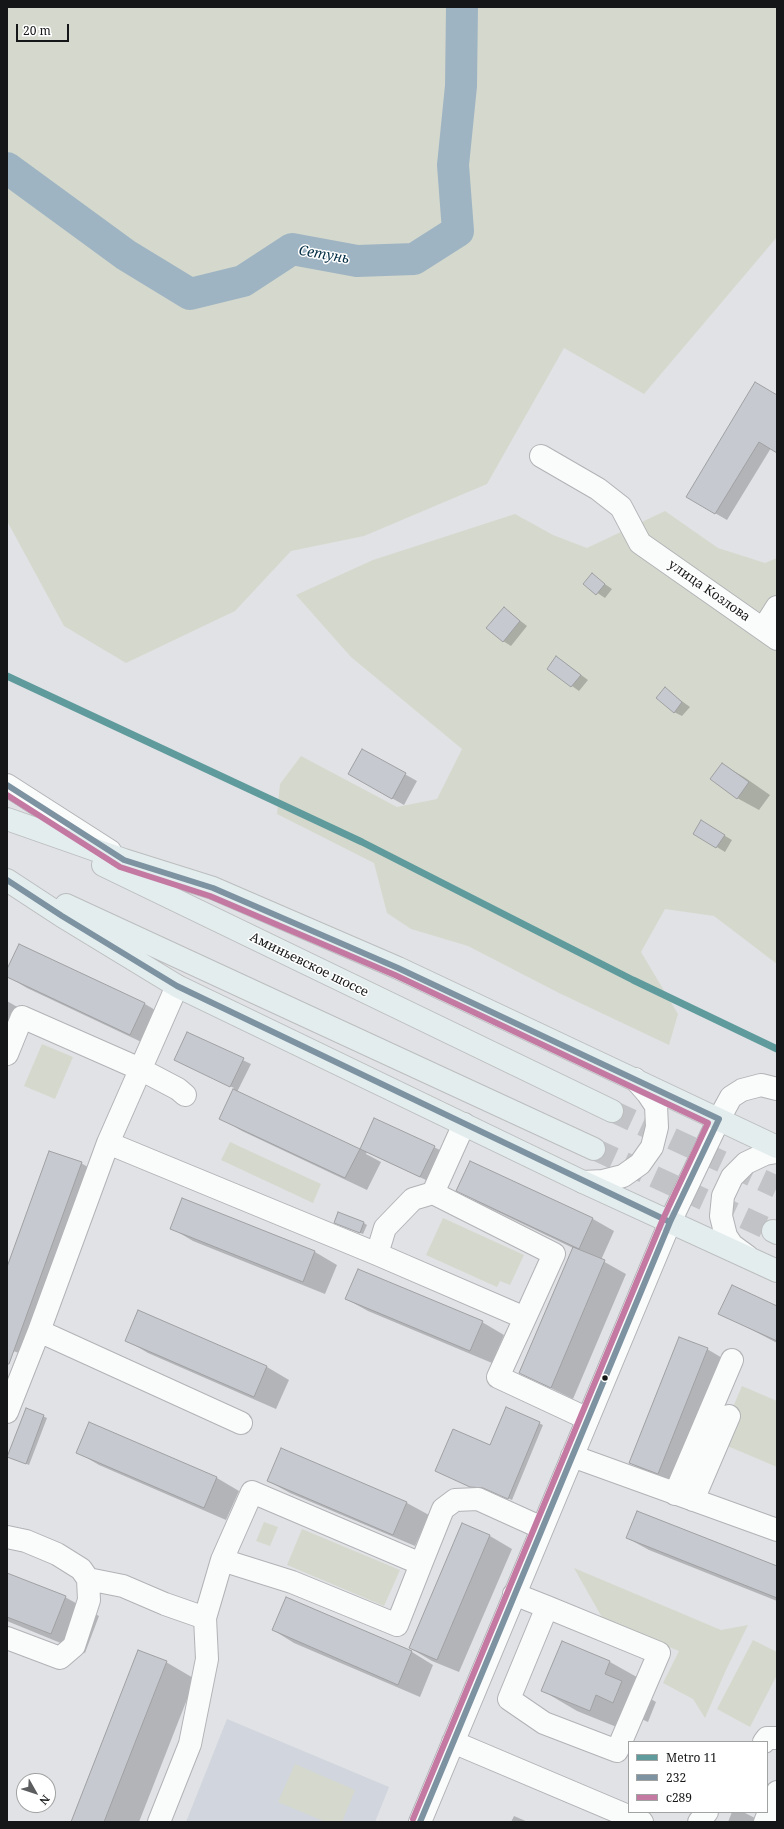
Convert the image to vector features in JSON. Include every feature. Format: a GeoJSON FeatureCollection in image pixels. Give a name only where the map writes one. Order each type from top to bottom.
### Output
{"type":"FeatureCollection","features":[{"type":"Feature","properties":{"kind":"main road"},"geometry":{"type":"LineString","coordinates":[[7,819],[124,860],[213,888],[398,968],[777,1147]]}},
{"type":"Feature","properties":{"kind":"main road","name":"Аминьевское шоссе"},"geometry":{"type":"LineString","coordinates":[[7,819],[612,1110]]}},
{"type":"Feature","properties":{"kind":"main road"},"geometry":{"type":"LineString","coordinates":[[7,879],[62,916],[177,986],[583,1182],[777,1271]]}},
{"type":"Feature","properties":{"kind":"main road"},"geometry":{"type":"LineString","coordinates":[[7,879],[594,1149]]}},
{"type":"Feature","properties":{"kind":"street","name":"улица Козлова"},"geometry":{"type":"LineString","coordinates":[[540,456],[598,488],[621,507],[640,542],[770,634]]}},
{"type":"Feature","properties":{"kind":"street"},"geometry":{"type":"LineString","coordinates":[[770,634],[777,607]]}},
{"type":"Feature","properties":{"kind":"street"},"geometry":{"type":"LineString","coordinates":[[7,785],[124,860]]}},
{"type":"Feature","properties":{"kind":"street"},"geometry":{"type":"LineString","coordinates":[[7,1412],[39,1331],[108,1143],[177,986]]}},
{"type":"Feature","properties":{"kind":"street"},"geometry":{"type":"LineString","coordinates":[[7,1054],[22,1017],[140,1069],[178,1089],[184,1095]]}},
{"type":"Feature","properties":{"kind":"street"},"geometry":{"type":"LineString","coordinates":[[583,1182],[603,1181],[623,1176],[640,1164],[652,1147],[657,1127],[656,1106],[635,1079]]}},
{"type":"Feature","properties":{"kind":"street"},"geometry":{"type":"LineString","coordinates":[[420,1822],[670,1222],[719,1119],[731,1097],[742,1090],[761,1085],[777,1089]]}},
{"type":"Feature","properties":{"kind":"street"},"geometry":{"type":"LineString","coordinates":[[433,1193],[464,1124]]}},
{"type":"Feature","properties":{"kind":"street"},"geometry":{"type":"LineString","coordinates":[[108,1143],[377,1254],[525,1318]]}},
{"type":"Feature","properties":{"kind":"street"},"geometry":{"type":"LineString","coordinates":[[750,1259],[732,1245],[726,1236],[721,1216],[723,1196],[732,1177],[746,1163],[765,1154],[777,1152]]}},
{"type":"Feature","properties":{"kind":"street"},"geometry":{"type":"LineString","coordinates":[[377,1254],[385,1228],[414,1199],[433,1193],[554,1254],[498,1377],[588,1419]]}},
{"type":"Feature","properties":{"kind":"street"},"geometry":{"type":"LineString","coordinates":[[39,1331],[241,1423]]}},
{"type":"Feature","properties":{"kind":"street"},"geometry":{"type":"LineString","coordinates":[[684,1497],[732,1360]]}},
{"type":"Feature","properties":{"kind":"street"},"geometry":{"type":"LineString","coordinates":[[684,1497],[729,1416]]}},
{"type":"Feature","properties":{"kind":"street"},"geometry":{"type":"LineString","coordinates":[[572,1456],[777,1530]]}},
{"type":"Feature","properties":{"kind":"street"},"geometry":{"type":"LineString","coordinates":[[159,1822],[190,1744],[207,1659],[204,1618],[222,1560],[252,1492],[421,1564]]}},
{"type":"Feature","properties":{"kind":"street"},"geometry":{"type":"LineString","coordinates":[[222,1560],[292,1582],[397,1625],[443,1509],[455,1500],[478,1499],[542,1528]]}},
{"type":"Feature","properties":{"kind":"street"},"geometry":{"type":"LineString","coordinates":[[7,1537],[26,1542],[57,1554],[81,1569],[88,1579],[89,1600],[74,1646],[60,1658],[7,1638]]}},
{"type":"Feature","properties":{"kind":"street"},"geometry":{"type":"LineString","coordinates":[[88,1579],[123,1586],[165,1604],[204,1618]]}},
{"type":"Feature","properties":{"kind":"street"},"geometry":{"type":"LineString","coordinates":[[514,1594],[659,1653],[617,1751],[544,1723],[510,1699],[547,1608]]}},
{"type":"Feature","properties":{"kind":"street"},"geometry":{"type":"LineString","coordinates":[[765,1741],[767,1738],[777,1738]]}},
{"type":"Feature","properties":{"kind":"street"},"geometry":{"type":"LineString","coordinates":[[454,1742],[642,1822]]}},
{"type":"Feature","properties":{"kind":"street"},"geometry":{"type":"LineString","coordinates":[[765,1822],[777,1792]]}},
{"type":"Feature","properties":{"kind":"street"},"geometry":{"type":"LineString","coordinates":[[699,1822],[706,1813]]}},
{"type":"Feature","properties":{"kind":"shaded area"},"geometry":{"type":"Polygon","coordinates":[[[7,7],[777,7],[777,237],[644,394],[564,348],[487,484],[364,536],[291,551],[235,611],[126,663],[64,626],[7,521],[7,7]]]}},
{"type":"Feature","properties":{"kind":"shaded area"},"geometry":{"type":"Polygon","coordinates":[[[665,511],[718,548],[765,563],[777,558],[777,964],[714,916],[665,909],[641,952],[678,1014],[669,1045],[559,993],[468,946],[411,929],[387,913],[374,863],[277,814],[280,784],[301,756],[397,807],[437,799],[462,749],[351,657],[296,595],[373,560],[515,514],[553,535],[587,548],[665,511]]]}},
{"type":"Feature","properties":{"kind":"shaded area"},"geometry":{"type":"Polygon","coordinates":[[[42,1044],[73,1057],[55,1099],[24,1086],[42,1044]]]}},
{"type":"Feature","properties":{"kind":"shaded area"},"geometry":{"type":"Polygon","coordinates":[[[230,1142],[321,1184],[313,1203],[221,1160],[230,1142]]]}},
{"type":"Feature","properties":{"kind":"shaded area"},"geometry":{"type":"Polygon","coordinates":[[[443,1218],[524,1255],[510,1285],[500,1281],[497,1287],[426,1255],[443,1218]]]}},
{"type":"Feature","properties":{"kind":"shaded area"},"geometry":{"type":"Polygon","coordinates":[[[742,1386],[777,1401],[777,1467],[718,1442],[742,1386]]]}},
{"type":"Feature","properties":{"kind":"shaded area"},"geometry":{"type":"Polygon","coordinates":[[[264,1522],[278,1527],[270,1546],[256,1541],[264,1522]]]}},
{"type":"Feature","properties":{"kind":"shaded area"},"geometry":{"type":"Polygon","coordinates":[[[302,1529],[400,1570],[384,1606],[287,1565],[302,1529]]]}},
{"type":"Feature","properties":{"kind":"shaded area"},"geometry":{"type":"Polygon","coordinates":[[[574,1568],[721,1630],[748,1625],[705,1718],[693,1699],[663,1683],[679,1651],[604,1621],[574,1568]]]}},
{"type":"Feature","properties":{"kind":"shaded area"},"geometry":{"type":"Polygon","coordinates":[[[753,1640],[777,1652],[777,1675],[750,1727],[717,1709],[753,1640]]]}},
{"type":"Feature","properties":{"kind":"shaded area"},"geometry":{"type":"Polygon","coordinates":[[[227,1719],[389,1787],[375,1822],[186,1822],[227,1719]]]}},
{"type":"Feature","properties":{"kind":"shaded area"},"geometry":{"type":"Polygon","coordinates":[[[295,1764],[355,1790],[342,1822],[326,1822],[278,1802],[295,1764]]]}},
{"type":"Feature","properties":{"kind":"building"},"geometry":{"type":"Polygon","coordinates":[[[755,382],[777,395],[777,453],[759,442],[715,514],[686,497],[755,382]]]}},
{"type":"Feature","properties":{"kind":"building"},"geometry":{"type":"Polygon","coordinates":[[[592,573],[605,584],[596,595],[583,584],[592,573]]]}},
{"type":"Feature","properties":{"kind":"building"},"geometry":{"type":"Polygon","coordinates":[[[504,607],[520,621],[503,642],[486,628],[504,607]]]}},
{"type":"Feature","properties":{"kind":"building"},"geometry":{"type":"Polygon","coordinates":[[[556,656],[581,675],[571,687],[547,669],[556,656]]]}},
{"type":"Feature","properties":{"kind":"building"},"geometry":{"type":"Polygon","coordinates":[[[665,687],[682,702],[674,713],[656,698],[665,687]]]}},
{"type":"Feature","properties":{"kind":"building"},"geometry":{"type":"Polygon","coordinates":[[[362,749],[406,773],[392,799],[348,774],[362,749]]]}},
{"type":"Feature","properties":{"kind":"building"},"geometry":{"type":"Polygon","coordinates":[[[722,763],[749,782],[737,799],[710,779],[722,763]]]}},
{"type":"Feature","properties":{"kind":"building"},"geometry":{"type":"Polygon","coordinates":[[[701,820],[725,835],[716,848],[693,834],[701,820]]]}},
{"type":"Feature","properties":{"kind":"building"},"geometry":{"type":"Polygon","coordinates":[[[19,944],[145,1003],[130,1035],[7,977],[7,969],[19,944]]]}},
{"type":"Feature","properties":{"kind":"building"},"geometry":{"type":"Polygon","coordinates":[[[187,1032],[244,1058],[230,1087],[174,1060],[187,1032]]]}},
{"type":"Feature","properties":{"kind":"building"},"geometry":{"type":"Polygon","coordinates":[[[233,1089],[360,1149],[345,1178],[219,1119],[233,1089]]]}},
{"type":"Feature","properties":{"kind":"building"},"geometry":{"type":"Polygon","coordinates":[[[374,1118],[435,1146],[420,1177],[360,1149],[374,1118]]]}},
{"type":"Feature","properties":{"kind":"building"},"geometry":{"type":"Polygon","coordinates":[[[49,1151],[82,1162],[9,1364],[7,1364],[7,1267],[49,1151]]]}},
{"type":"Feature","properties":{"kind":"building"},"geometry":{"type":"Polygon","coordinates":[[[470,1161],[593,1218],[579,1249],[456,1191],[470,1161]]]}},
{"type":"Feature","properties":{"kind":"building"},"geometry":{"type":"Polygon","coordinates":[[[182,1198],[315,1251],[303,1282],[170,1229],[182,1198]]]}},
{"type":"Feature","properties":{"kind":"building"},"geometry":{"type":"Polygon","coordinates":[[[338,1212],[364,1222],[360,1233],[334,1223],[338,1212]]]}},
{"type":"Feature","properties":{"kind":"building"},"geometry":{"type":"Polygon","coordinates":[[[573,1247],[605,1260],[551,1388],[519,1373],[573,1247]]]}},
{"type":"Feature","properties":{"kind":"building"},"geometry":{"type":"Polygon","coordinates":[[[358,1269],[483,1321],[470,1351],[345,1299],[358,1269]]]}},
{"type":"Feature","properties":{"kind":"building"},"geometry":{"type":"Polygon","coordinates":[[[732,1285],[777,1306],[777,1341],[718,1314],[732,1285]]]}},
{"type":"Feature","properties":{"kind":"building"},"geometry":{"type":"Polygon","coordinates":[[[138,1310],[267,1366],[254,1397],[125,1341],[138,1310]]]}},
{"type":"Feature","properties":{"kind":"building"},"geometry":{"type":"Polygon","coordinates":[[[679,1337],[708,1348],[658,1474],[629,1463],[679,1337]]]}},
{"type":"Feature","properties":{"kind":"building"},"geometry":{"type":"Polygon","coordinates":[[[506,1407],[540,1422],[508,1499],[483,1488],[470,1487],[435,1471],[453,1429],[490,1445],[506,1407]]]}},
{"type":"Feature","properties":{"kind":"building"},"geometry":{"type":"Polygon","coordinates":[[[26,1408],[44,1415],[26,1464],[7,1457],[26,1408]]]}},
{"type":"Feature","properties":{"kind":"building"},"geometry":{"type":"Polygon","coordinates":[[[89,1422],[217,1477],[204,1508],[76,1453],[89,1422]]]}},
{"type":"Feature","properties":{"kind":"building"},"geometry":{"type":"Polygon","coordinates":[[[281,1448],[407,1502],[393,1535],[267,1481],[281,1448]]]}},
{"type":"Feature","properties":{"kind":"building"},"geometry":{"type":"Polygon","coordinates":[[[637,1511],[777,1566],[777,1598],[626,1538],[637,1511]]]}},
{"type":"Feature","properties":{"kind":"building"},"geometry":{"type":"Polygon","coordinates":[[[462,1523],[490,1535],[437,1660],[409,1648],[462,1523]]]}},
{"type":"Feature","properties":{"kind":"building"},"geometry":{"type":"Polygon","coordinates":[[[7,1573],[66,1596],[51,1634],[7,1617],[7,1573]]]}},
{"type":"Feature","properties":{"kind":"building"},"geometry":{"type":"Polygon","coordinates":[[[286,1597],[412,1651],[398,1685],[272,1630],[286,1597]]]}},
{"type":"Feature","properties":{"kind":"building"},"geometry":{"type":"Polygon","coordinates":[[[562,1641],[610,1661],[605,1674],[622,1681],[613,1703],[596,1695],[590,1711],[541,1691],[562,1641]]]}},
{"type":"Feature","properties":{"kind":"building"},"geometry":{"type":"Polygon","coordinates":[[[138,1650],[167,1661],[104,1822],[71,1822],[138,1650]]]}},
{"type":"Feature","properties":{"kind":"waterway","name":"Сетунь"},"geometry":{"type":"LineString","coordinates":[[7,168],[126,255],[190,294],[243,281],[292,249],[357,261],[414,259],[458,231],[453,165],[461,86],[462,7]]}},
{"type":"Feature","properties":{"kind":"tunnel"},"geometry":{"type":"LineString","coordinates":[[612,1111],[777,1187]]}},
{"type":"Feature","properties":{"kind":"tunnel"},"geometry":{"type":"LineString","coordinates":[[594,1149],[773,1231]]}},
{"type":"Feature","properties":{"kind":"metro line","name":"11"},"geometry":{"type":"LineString","coordinates":[[7,676],[362,842],[633,980],[777,1049]]}},
{"type":"Feature","properties":{"kind":"transit line","name":"232"},"geometry":{"type":"LineString","coordinates":[[7,785],[124,860],[213,888],[398,968],[719,1119],[670,1222],[420,1822]]}},
{"type":"Feature","properties":{"kind":"transit line","name":"с289"},"geometry":{"type":"LineString","coordinates":[[7,795],[120,867],[210,896],[395,975],[708,1123],[663,1219],[413,1819]]}},
{"type":"Feature","properties":{"kind":"transit line","name":"232"},"geometry":{"type":"LineString","coordinates":[[7,880],[62,916],[177,986],[670,1222]]}}]}
